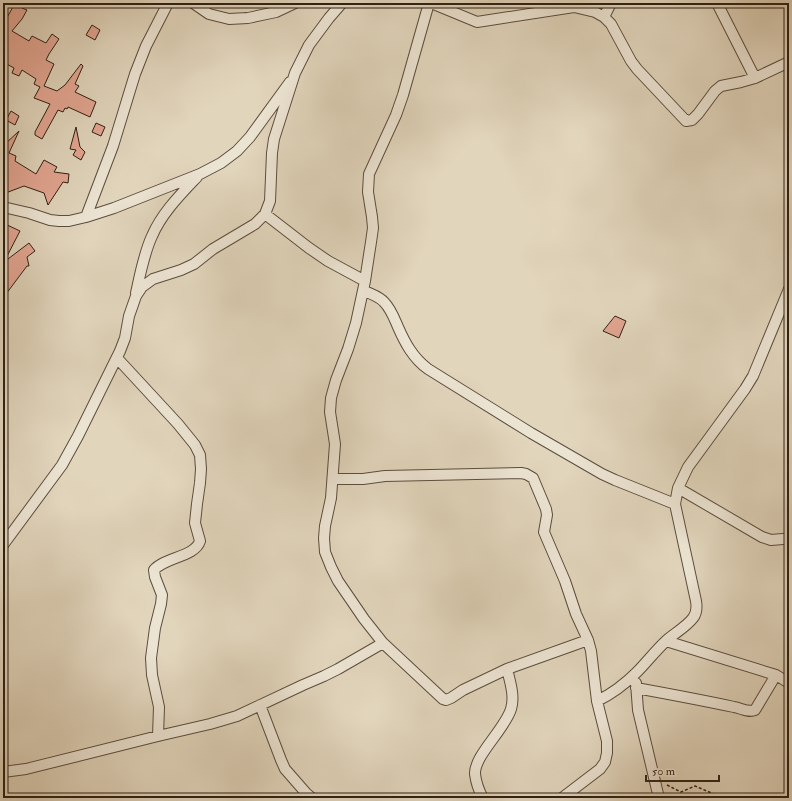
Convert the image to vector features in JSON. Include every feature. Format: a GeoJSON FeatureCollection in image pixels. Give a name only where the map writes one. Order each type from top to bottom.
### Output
{"type":"FeatureCollection","features":[{"type":"Feature","properties":{"kind":"street"},"geometry":{"type":"LineString","coordinates":[[86,217],[113,146],[135,74],[146,46],[168,3]]}},
{"type":"Feature","properties":{"kind":"street"},"geometry":{"type":"LineString","coordinates":[[194,3],[209,14],[229,20],[248,18],[276,12],[295,3]]}},
{"type":"Feature","properties":{"kind":"street"},"geometry":{"type":"LineString","coordinates":[[136,296],[142,287],[153,280],[194,264],[213,249],[255,224],[265,214],[270,201],[274,139],[296,73],[309,45],[342,3]]}},
{"type":"Feature","properties":{"kind":"street"},"geometry":{"type":"LineString","coordinates":[[588,640],[507,669],[463,690],[446,700],[443,699],[383,643],[364,619],[338,581],[331,567],[325,552],[324,538],[331,498],[335,444],[330,412],[331,398],[356,323],[372,242],[373,228],[368,192],[369,174],[396,115],[430,3],[477,22],[574,7],[595,12],[611,24],[637,69],[686,121],[692,120],[698,114],[715,91],[721,86],[755,78],[789,62]]}},
{"type":"Feature","properties":{"kind":"street"},"geometry":{"type":"LineString","coordinates":[[604,18],[611,3]]}},
{"type":"Feature","properties":{"kind":"street"},"geometry":{"type":"LineString","coordinates":[[717,3],[755,78]]}},
{"type":"Feature","properties":{"kind":"street"},"geometry":{"type":"LineString","coordinates":[[3,207],[50,220],[69,221],[114,208],[200,174],[237,151],[250,137],[296,73]]}},
{"type":"Feature","properties":{"kind":"street"},"geometry":{"type":"LineString","coordinates":[[3,545],[62,465],[78,436],[117,358],[125,338],[129,316],[136,296],[142,267],[152,236],[165,213],[200,174]]}},
{"type":"Feature","properties":{"kind":"street"},"geometry":{"type":"LineString","coordinates":[[265,214],[309,248],[364,285],[386,303],[405,342],[420,363],[428,369],[531,433],[602,474],[675,504]]}},
{"type":"Feature","properties":{"kind":"street"},"geometry":{"type":"LineString","coordinates":[[597,701],[616,691],[636,673],[666,641],[686,625],[693,618],[696,612],[697,606],[675,504],[678,488],[688,467],[753,376],[789,289]]}},
{"type":"Feature","properties":{"kind":"street"},"geometry":{"type":"LineString","coordinates":[[117,358],[178,424],[195,445],[200,455],[200,483],[195,523],[200,541],[199,544],[193,550],[162,564],[154,570],[162,595],[155,628],[151,658],[152,675],[159,707],[158,736]]}},
{"type":"Feature","properties":{"kind":"street"},"geometry":{"type":"LineString","coordinates":[[333,479],[363,479],[385,476],[403,477],[521,473],[530,475],[533,478],[546,509],[547,515],[544,532],[565,580],[576,614],[588,640],[591,652],[597,701],[607,741],[605,762],[600,769],[562,798]]}},
{"type":"Feature","properties":{"kind":"street"},"geometry":{"type":"LineString","coordinates":[[678,488],[762,537],[771,540],[783,539]]}},
{"type":"Feature","properties":{"kind":"street"},"geometry":{"type":"LineString","coordinates":[[666,641],[776,675],[789,683]]}},
{"type":"Feature","properties":{"kind":"street"},"geometry":{"type":"LineString","coordinates":[[3,772],[26,768],[210,724],[237,716],[331,673],[383,643]]}},
{"type":"Feature","properties":{"kind":"street"},"geometry":{"type":"LineString","coordinates":[[483,798],[475,774],[477,764],[481,756],[500,729],[510,710],[512,693],[507,669]]}},
{"type":"Feature","properties":{"kind":"street"},"geometry":{"type":"LineString","coordinates":[[636,673],[638,710],[658,798]]}},
{"type":"Feature","properties":{"kind":"street"},"geometry":{"type":"LineString","coordinates":[[636,688],[704,700],[753,712],[776,675]]}},
{"type":"Feature","properties":{"kind":"street"},"geometry":{"type":"LineString","coordinates":[[260,705],[285,770],[312,798]]}},
{"type":"Feature","properties":{"kind":"path"},"geometry":{"type":"LineString","coordinates":[[655,780],[681,792],[694,786],[723,798]]}},
{"type":"Feature","properties":{"kind":"building"},"geometry":{"type":"Polygon","coordinates":[[[15,3],[25,3],[22,8],[27,10],[12,31],[29,41],[32,36],[46,43],[52,34],[59,39],[46,60],[54,64],[44,86],[57,91],[65,85],[81,64],[83,66],[75,84],[79,86],[75,92],[96,102],[90,117],[68,107],[67,109],[65,108],[63,112],[58,110],[42,139],[35,135],[35,132],[50,104],[34,98],[40,87],[34,84],[36,79],[22,70],[19,76],[12,73],[14,68],[3,62],[3,25],[15,3]]]}},
{"type":"Feature","properties":{"kind":"building"},"geometry":{"type":"Polygon","coordinates":[[[92,25],[100,30],[95,40],[86,35],[92,25]]]}},
{"type":"Feature","properties":{"kind":"building"},"geometry":{"type":"Polygon","coordinates":[[[11,111],[19,116],[15,125],[6,120],[11,111]]]}},
{"type":"Feature","properties":{"kind":"building"},"geometry":{"type":"Polygon","coordinates":[[[96,123],[105,127],[101,136],[92,132],[96,123]]]}},
{"type":"Feature","properties":{"kind":"building"},"geometry":{"type":"Polygon","coordinates":[[[76,127],[80,147],[85,152],[81,160],[73,155],[76,150],[70,149],[76,127]]]}},
{"type":"Feature","properties":{"kind":"building"},"geometry":{"type":"Polygon","coordinates":[[[19,131],[9,153],[16,156],[15,161],[36,174],[44,160],[57,167],[54,172],[69,174],[68,183],[63,182],[48,205],[44,193],[24,186],[3,194],[4,145],[19,131]]]}},
{"type":"Feature","properties":{"kind":"building"},"geometry":{"type":"Polygon","coordinates":[[[3,223],[20,231],[4,262],[29,243],[35,251],[27,257],[29,266],[27,266],[3,298],[3,223]]]}},
{"type":"Feature","properties":{"kind":"building"},"geometry":{"type":"Polygon","coordinates":[[[615,316],[626,321],[619,338],[603,331],[615,316]]]}}]}
